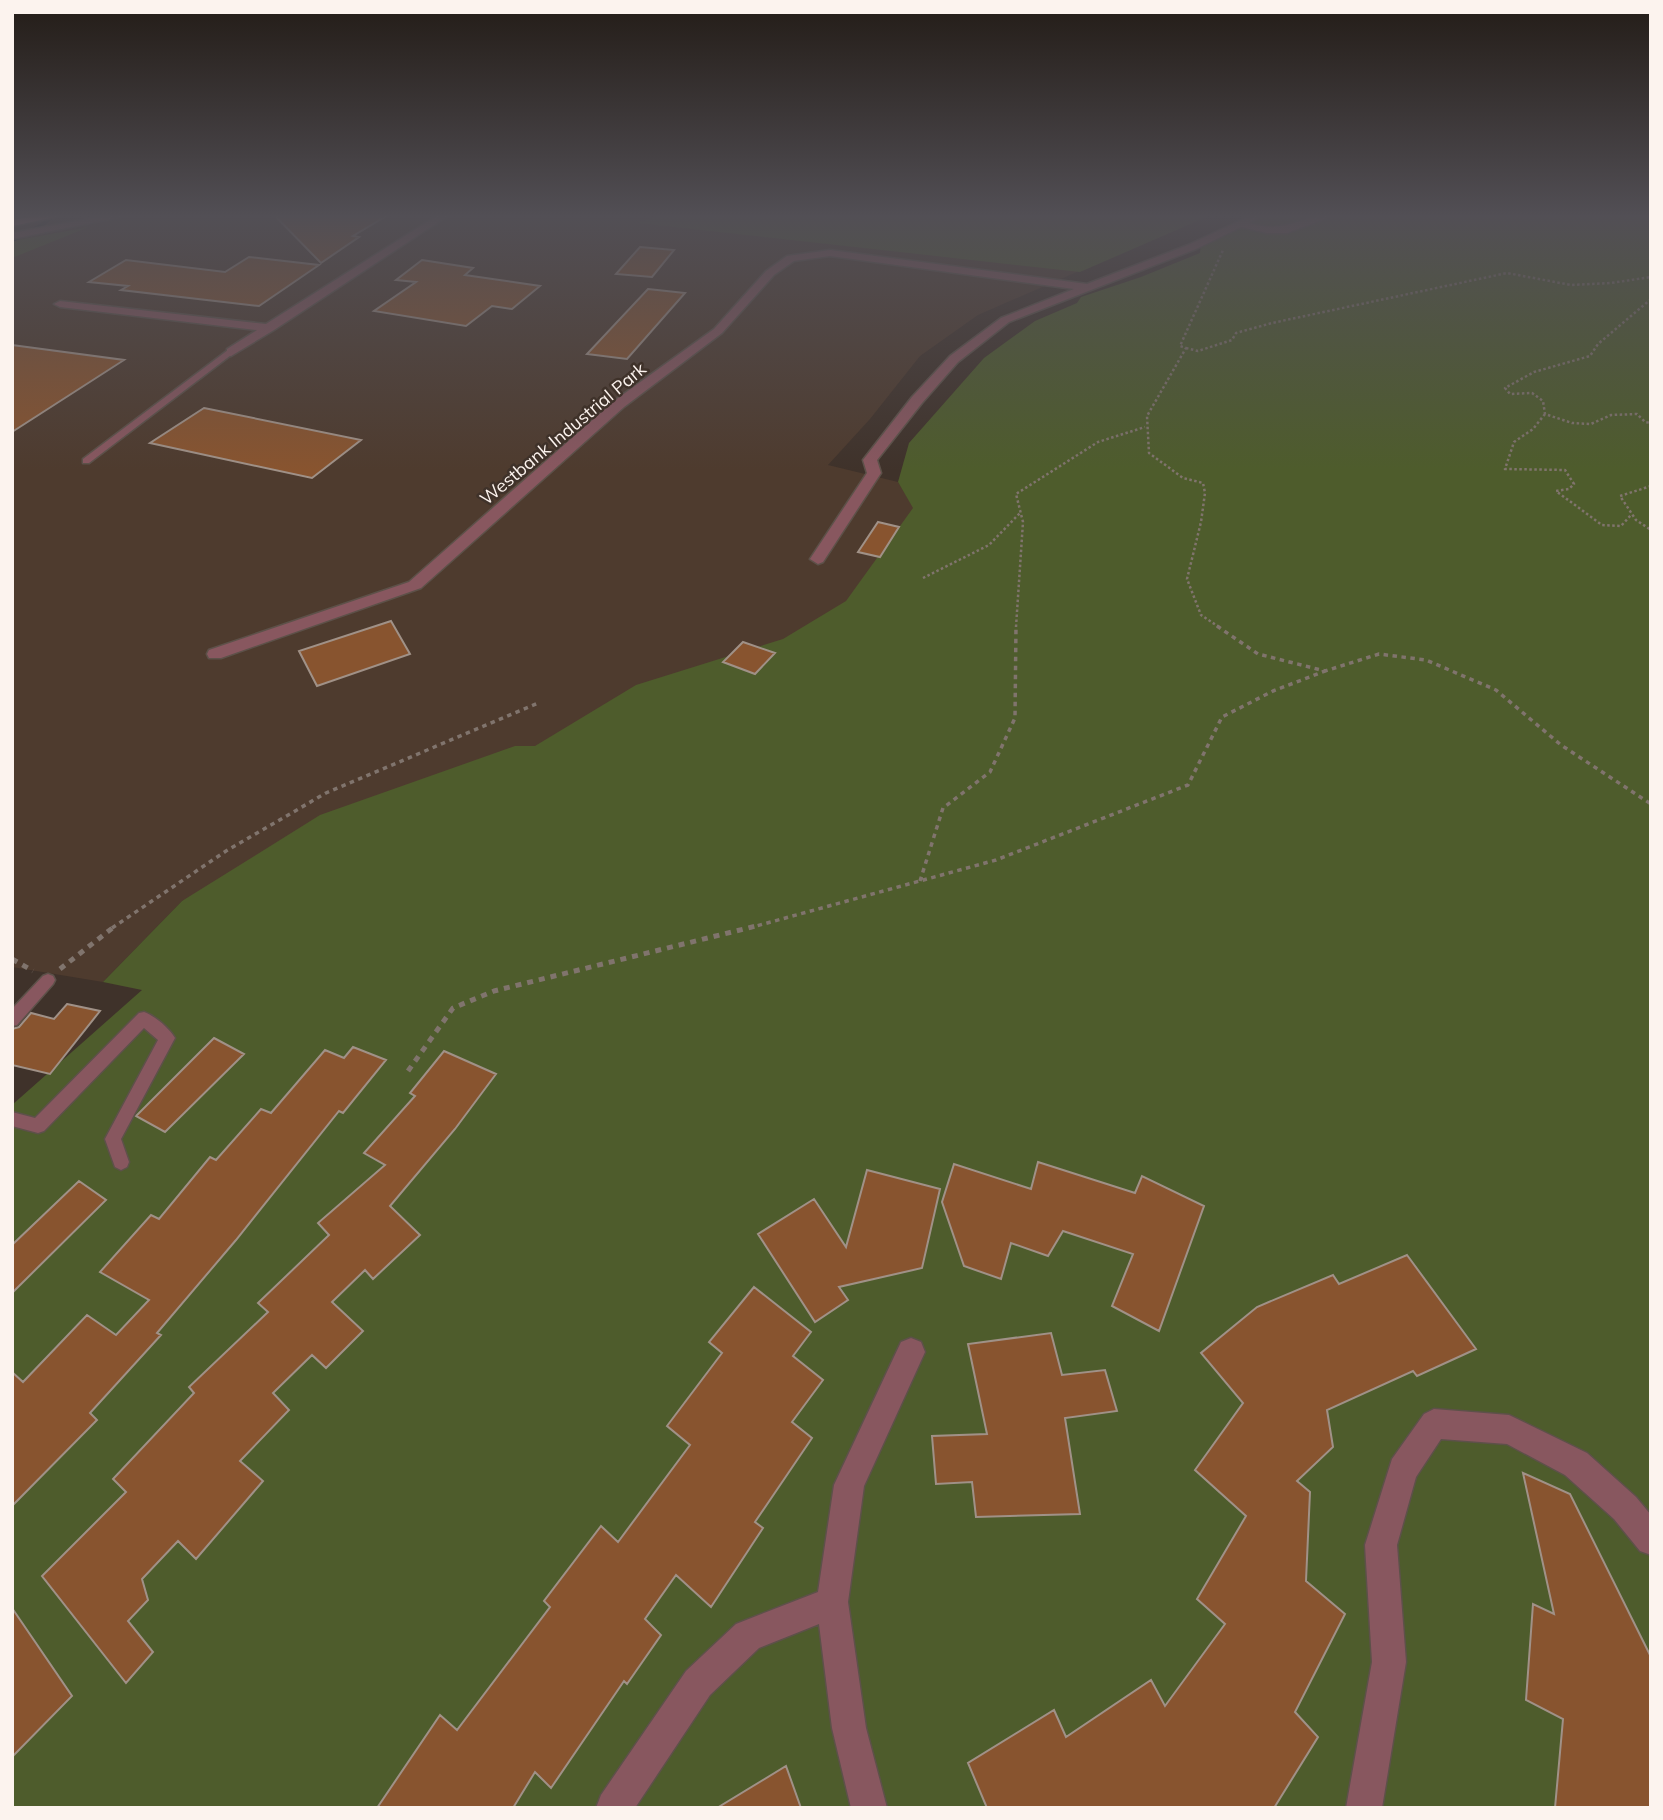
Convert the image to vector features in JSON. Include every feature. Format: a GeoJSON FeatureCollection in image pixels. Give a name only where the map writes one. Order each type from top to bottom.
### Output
{"type":"FeatureCollection","features":[{"type":"Feature","properties":{"kind":"street"},"geometry":{"type":"LineString","coordinates":[[231,352],[313,300]]}},
{"type":"Feature","properties":{"kind":"street","name":"Westbank Industrial Park"},"geometry":{"type":"LineString","coordinates":[[215,654],[415,585],[619,404],[718,331],[746,300]]}},
{"type":"Feature","properties":{"kind":"street"},"geometry":{"type":"LineString","coordinates":[[818,559],[874,473],[870,460],[917,400],[964,352],[1005,320],[1058,300]]}},
{"type":"Feature","properties":{"kind":"street"},"geometry":{"type":"LineString","coordinates":[[60,304],[270,328]]}},
{"type":"Feature","properties":{"kind":"street"},"geometry":{"type":"LineString","coordinates":[[869,1808],[849,1728],[832,1602],[849,1485],[911,1352]]}},
{"type":"Feature","properties":{"kind":"street"},"geometry":{"type":"LineString","coordinates":[[1364,1808],[1389,1662],[1381,1545],[1404,1470],[1434,1424],[1509,1430],[1576,1464],[1625,1508],[1651,1540]]}},
{"type":"Feature","properties":{"kind":"street"},"geometry":{"type":"LineString","coordinates":[[614,1808],[698,1683],[748,1636],[832,1602]]}},
{"type":"Feature","properties":{"kind":"lane"},"geometry":{"type":"LineString","coordinates":[[86,461],[231,352]]}},
{"type":"Feature","properties":{"kind":"lane"},"geometry":{"type":"LineString","coordinates":[[12,1020],[48,980]]}},
{"type":"Feature","properties":{"kind":"lane"},"geometry":{"type":"LineString","coordinates":[[12,1119],[38,1126],[144,1018],[167,1038],[113,1139],[121,1162]]}},
{"type":"Feature","properties":{"kind":"path"},"geometry":{"type":"LineString","coordinates":[[1201,300],[1180,346],[1198,351],[1232,340],[1237,333],[1272,323],[1380,300]]}},
{"type":"Feature","properties":{"kind":"path"},"geometry":{"type":"LineString","coordinates":[[1631,515],[1621,526],[1602,525],[1556,491],[1569,489],[1574,484],[1565,470],[1505,469],[1514,442],[1533,429],[1545,414],[1543,401],[1532,393],[1510,394],[1505,388],[1534,372],[1590,356],[1598,344],[1650,300]]}},
{"type":"Feature","properties":{"kind":"path"},"geometry":{"type":"LineString","coordinates":[[1186,348],[1147,416],[1145,427],[1149,453],[1183,478],[1203,484],[1205,493],[1187,579],[1200,615],[1258,654],[1325,671]]}},
{"type":"Feature","properties":{"kind":"path"},"geometry":{"type":"LineString","coordinates":[[1545,414],[1572,423],[1591,424],[1611,415],[1637,414],[1645,422],[1651,423]]}},
{"type":"Feature","properties":{"kind":"path"},"geometry":{"type":"LineString","coordinates":[[920,881],[943,808],[990,772],[1015,718],[1017,617],[1023,522],[1016,494],[1098,442],[1145,427]]}},
{"type":"Feature","properties":{"kind":"path"},"geometry":{"type":"LineString","coordinates":[[1651,485],[1620,496],[1631,515],[1651,530]]}},
{"type":"Feature","properties":{"kind":"path"},"geometry":{"type":"LineString","coordinates":[[923,578],[989,545],[1021,512]]}},
{"type":"Feature","properties":{"kind":"path"},"geometry":{"type":"LineString","coordinates":[[408,1071],[434,1038],[453,1007],[494,991],[706,940],[996,860],[1188,785],[1222,717],[1273,691],[1379,654],[1426,660],[1496,690],[1561,745],[1651,804]]}},
{"type":"Feature","properties":{"kind":"path"},"geometry":{"type":"LineString","coordinates":[[12,960],[48,980],[112,928],[226,850],[326,793],[538,703]]}},
{"type":"Feature","properties":{"kind":"shaded area"},"geometry":{"type":"Polygon","coordinates":[[[12,300],[1013,300],[978,315],[920,356],[870,419],[828,465],[898,482],[934,541],[901,645],[182,901],[103,982],[12,967],[12,300]]]}},
{"type":"Feature","properties":{"kind":"green space"},"geometry":{"type":"Polygon","coordinates":[[[1079,300],[1651,300],[1651,1808],[12,1808],[12,1105],[142,990],[103,982],[182,901],[320,815],[515,746],[535,746],[636,685],[783,639],[846,601],[913,508],[898,482],[909,443],[984,358],[1035,321],[1079,300]]]}},
{"type":"Feature","properties":{"kind":"building"},"geometry":{"type":"Polygon","coordinates":[[[207,300],[268,300],[259,306],[207,300]]]}},
{"type":"Feature","properties":{"kind":"building"},"geometry":{"type":"Polygon","coordinates":[[[390,300],[523,300],[512,309],[492,306],[466,326],[374,311],[390,300]]]}},
{"type":"Feature","properties":{"kind":"building"},"geometry":{"type":"Polygon","coordinates":[[[638,300],[679,300],[627,359],[587,354],[638,300]]]}},
{"type":"Feature","properties":{"kind":"building"},"geometry":{"type":"Polygon","coordinates":[[[12,345],[124,360],[12,432],[12,345]]]}},
{"type":"Feature","properties":{"kind":"building"},"geometry":{"type":"Polygon","coordinates":[[[204,408],[361,440],[312,478],[150,443],[204,408]]]}},
{"type":"Feature","properties":{"kind":"building"},"geometry":{"type":"Polygon","coordinates":[[[878,522],[899,527],[880,557],[858,552],[878,522]]]}},
{"type":"Feature","properties":{"kind":"building"},"geometry":{"type":"Polygon","coordinates":[[[391,621],[410,654],[317,686],[299,651],[391,621]]]}},
{"type":"Feature","properties":{"kind":"building"},"geometry":{"type":"Polygon","coordinates":[[[743,642],[775,653],[755,674],[723,662],[743,642]]]}},
{"type":"Feature","properties":{"kind":"building"},"geometry":{"type":"Polygon","coordinates":[[[67,1004],[100,1011],[50,1074],[12,1065],[12,1029],[19,1027],[31,1013],[54,1019],[67,1004]]]}},
{"type":"Feature","properties":{"kind":"building"},"geometry":{"type":"Polygon","coordinates":[[[214,1038],[244,1054],[165,1132],[136,1116],[214,1038]]]}},
{"type":"Feature","properties":{"kind":"building"},"geometry":{"type":"Polygon","coordinates":[[[353,1047],[386,1060],[343,1113],[339,1111],[236,1240],[157,1333],[161,1335],[90,1413],[97,1420],[12,1506],[12,1372],[23,1382],[87,1315],[116,1335],[149,1300],[100,1272],[151,1215],[159,1219],[210,1157],[216,1160],[261,1109],[271,1113],[325,1050],[344,1058],[353,1047]]]}},
{"type":"Feature","properties":{"kind":"building"},"geometry":{"type":"Polygon","coordinates":[[[444,1051],[496,1074],[455,1129],[390,1206],[420,1235],[373,1279],[365,1270],[332,1302],[363,1331],[326,1368],[312,1355],[273,1393],[289,1410],[240,1461],[263,1481],[196,1559],[178,1541],[142,1579],[148,1600],[128,1621],[153,1652],[126,1683],[42,1576],[126,1492],[113,1479],[194,1393],[189,1387],[268,1312],[258,1303],[329,1235],[318,1223],[385,1165],[364,1153],[415,1096],[410,1093],[444,1051]]]}},
{"type":"Feature","properties":{"kind":"building"},"geometry":{"type":"Polygon","coordinates":[[[1038,1162],[1135,1193],[1142,1176],[1204,1206],[1159,1331],[1112,1306],[1133,1254],[1063,1231],[1048,1256],[1011,1243],[1001,1279],[964,1266],[942,1202],[954,1164],[1031,1189],[1038,1162]]]}},
{"type":"Feature","properties":{"kind":"building"},"geometry":{"type":"Polygon","coordinates":[[[867,1170],[940,1189],[922,1268],[839,1287],[848,1300],[815,1322],[758,1234],[814,1199],[846,1247],[867,1170]]]}},
{"type":"Feature","properties":{"kind":"building"},"geometry":{"type":"Polygon","coordinates":[[[79,1181],[106,1200],[12,1293],[12,1245],[79,1181]]]}},
{"type":"Feature","properties":{"kind":"building"},"geometry":{"type":"Polygon","coordinates":[[[1407,1255],[1476,1349],[1417,1376],[1413,1371],[1327,1410],[1333,1447],[1297,1481],[1310,1492],[1306,1581],[1345,1614],[1295,1712],[1318,1737],[1274,1808],[987,1808],[968,1763],[1054,1710],[1066,1737],[1151,1680],[1165,1706],[1225,1624],[1197,1599],[1246,1516],[1195,1470],[1243,1403],[1201,1353],[1257,1307],[1333,1275],[1339,1284],[1407,1255]]]}},
{"type":"Feature","properties":{"kind":"building"},"geometry":{"type":"Polygon","coordinates":[[[754,1287],[811,1332],[793,1356],[823,1380],[792,1422],[812,1438],[755,1522],[763,1528],[711,1607],[676,1575],[645,1619],[661,1635],[627,1684],[624,1681],[551,1788],[535,1772],[513,1808],[377,1808],[440,1715],[457,1730],[550,1607],[544,1601],[601,1526],[618,1542],[690,1445],[667,1426],[722,1353],[709,1342],[754,1287]]]}},
{"type":"Feature","properties":{"kind":"building"},"geometry":{"type":"Polygon","coordinates":[[[1051,1333],[1062,1375],[1105,1370],[1117,1411],[1065,1418],[1080,1514],[976,1517],[972,1482],[936,1484],[932,1436],[987,1434],[968,1344],[1051,1333]]]}},
{"type":"Feature","properties":{"kind":"building"},"geometry":{"type":"Polygon","coordinates":[[[1523,1473],[1570,1494],[1651,1657],[1651,1808],[1555,1808],[1563,1719],[1526,1700],[1533,1604],[1554,1614],[1523,1473]]]}},
{"type":"Feature","properties":{"kind":"building"},"geometry":{"type":"Polygon","coordinates":[[[12,1608],[72,1696],[12,1757],[12,1608]]]}},
{"type":"Feature","properties":{"kind":"building"},"geometry":{"type":"Polygon","coordinates":[[[786,1766],[801,1808],[717,1808],[786,1766]]]}}]}
